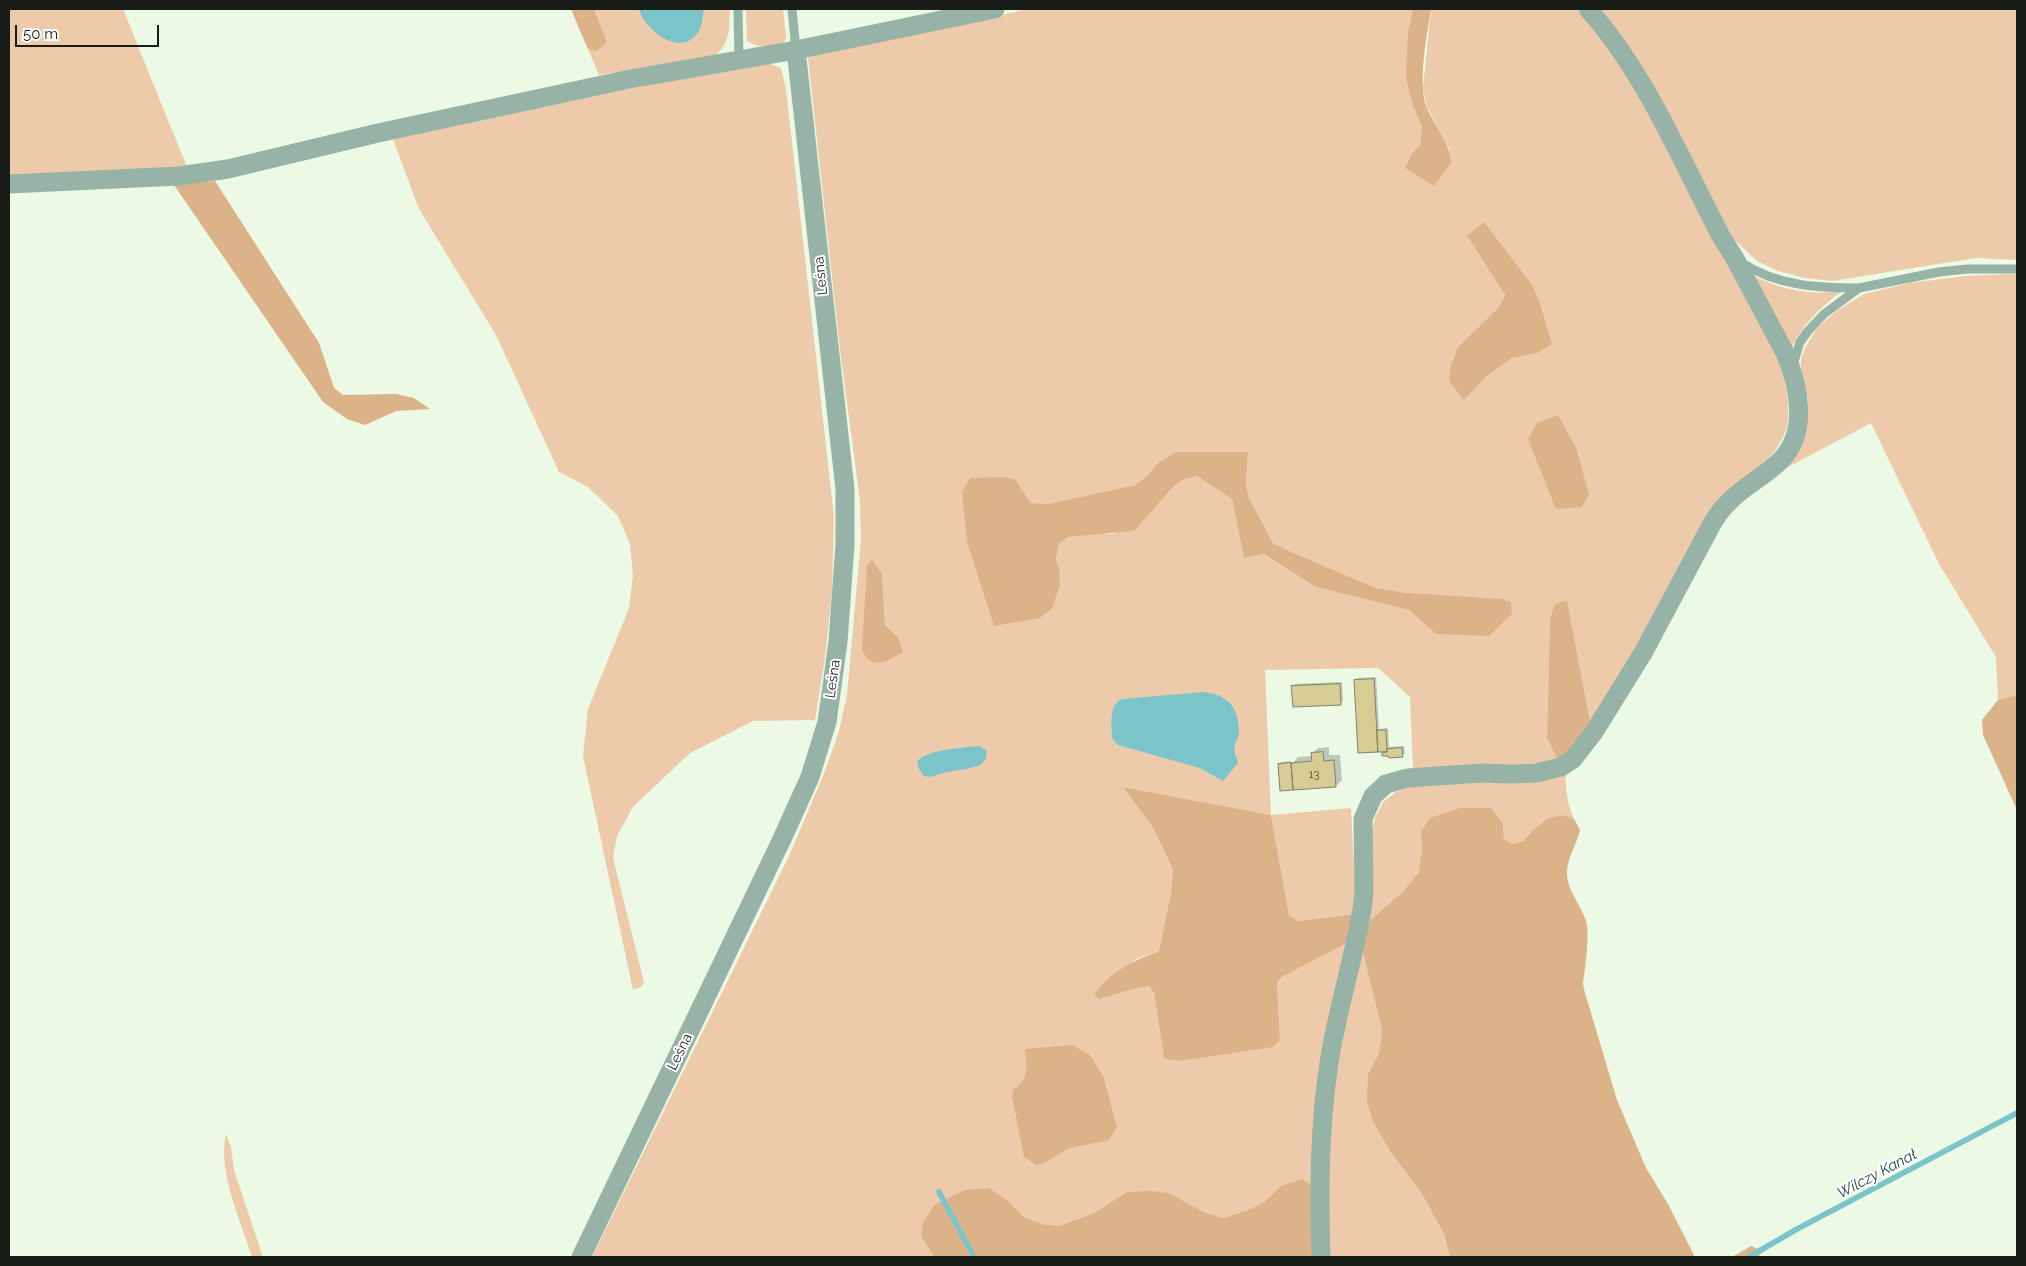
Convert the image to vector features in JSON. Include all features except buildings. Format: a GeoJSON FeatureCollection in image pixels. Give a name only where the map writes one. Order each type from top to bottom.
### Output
{"type":"FeatureCollection","features":[{"type":"Feature","properties":{"kind":"street"},"geometry":{"type":"LineString","coordinates":[[9,184],[179,176],[228,169],[378,133],[630,79],[796,50],[996,9]]}},
{"type":"Feature","properties":{"kind":"street"},"geometry":{"type":"LineString","coordinates":[[1320,1257],[1319,1173],[1322,1117],[1329,1062],[1362,910],[1364,892],[1363,819],[1373,796],[1386,784],[1408,778],[1482,773],[1536,773],[1561,767],[1573,759],[1594,732],[1643,653],[1713,522],[1727,504],[1781,460],[1791,446],[1797,431],[1800,414],[1791,368],[1646,91],[1605,28],[1588,9]]}},
{"type":"Feature","properties":{"kind":"street","name":"Leśna"},"geometry":{"type":"LineString","coordinates":[[581,1257],[782,839],[810,777],[827,722],[839,632],[845,544],[845,489],[796,50]]}},
{"type":"Feature","properties":{"kind":"lane"},"geometry":{"type":"LineString","coordinates":[[738,9],[739,59]]}},
{"type":"Feature","properties":{"kind":"lane"},"geometry":{"type":"LineString","coordinates":[[792,9],[796,50]]}},
{"type":"Feature","properties":{"kind":"lane"},"geometry":{"type":"LineString","coordinates":[[1734,257],[1749,268],[1781,281],[1830,288],[1859,288],[1939,272],[1967,269],[2017,269]]}},
{"type":"Feature","properties":{"kind":"lane"},"geometry":{"type":"LineString","coordinates":[[1791,368],[1800,342],[1808,331],[1830,308],[1859,288]]}},
{"type":"Feature","properties":{"kind":"shaded area"},"geometry":{"type":"Polygon","coordinates":[[[9,9],[123,9],[187,167],[9,177],[9,9]]]}},
{"type":"Feature","properties":{"kind":"shaded area"},"geometry":{"type":"Polygon","coordinates":[[[571,9],[730,9],[729,28],[727,39],[716,55],[599,75],[571,9]]]}},
{"type":"Feature","properties":{"kind":"shaded area"},"geometry":{"type":"Polygon","coordinates":[[[571,9],[594,9],[607,42],[597,51],[588,49],[571,9]]]}},
{"type":"Feature","properties":{"kind":"shaded area"},"geometry":{"type":"Polygon","coordinates":[[[746,9],[783,9],[786,38],[783,44],[760,46],[747,41],[746,9]]]}},
{"type":"Feature","properties":{"kind":"shaded area"},"geometry":{"type":"Polygon","coordinates":[[[1029,9],[1413,9],[1408,31],[1413,106],[1422,127],[1420,145],[1413,152],[1450,150],[1427,107],[1423,88],[1431,9],[1576,9],[1609,47],[1636,90],[1782,368],[1787,396],[1788,419],[1781,441],[1640,643],[1590,721],[1567,600],[1555,604],[1550,618],[1547,738],[1557,759],[1546,763],[1413,769],[1410,697],[1378,668],[1265,670],[1271,815],[1123,787],[1154,829],[1173,870],[1171,892],[1159,951],[1136,959],[1100,999],[1149,986],[1154,993],[1164,1059],[1180,1061],[1273,1046],[1280,1039],[1277,982],[1282,977],[1349,942],[1311,1185],[1281,1186],[1264,1202],[1248,1210],[1223,1218],[1204,1212],[1169,1193],[1127,1192],[1094,1213],[1059,1226],[1042,1224],[1024,1217],[1008,1201],[921,1236],[934,1257],[592,1257],[789,856],[825,771],[839,731],[847,695],[861,540],[860,501],[840,350],[808,58],[1029,9]],[[1467,236],[1505,295],[1498,308],[1458,347],[1464,400],[1486,377],[1512,358],[1538,353],[1552,344],[1467,236]],[[1176,452],[1159,462],[1148,475],[1135,485],[1048,504],[1031,503],[1016,480],[1059,568],[1056,559],[1059,544],[1068,537],[1087,534],[1114,534],[1182,480],[1197,476],[1232,499],[1244,558],[1262,554],[1316,587],[1409,610],[1436,634],[1407,593],[1376,588],[1273,543],[1249,498],[1246,485],[1248,453],[1176,452]],[[882,574],[862,649],[898,637],[885,625],[882,574]],[[1026,1072],[1023,1084],[1014,1090],[1045,1163],[1069,1148],[1108,1141],[1026,1072]]]}},
{"type":"Feature","properties":{"kind":"shaded area"},"geometry":{"type":"Polygon","coordinates":[[[1413,9],[1431,9],[1425,46],[1424,98],[1430,115],[1448,148],[1451,163],[1434,186],[1405,168],[1413,152],[1420,145],[1422,127],[1413,106],[1406,78],[1408,31],[1413,9]]]}},
{"type":"Feature","properties":{"kind":"shaded area"},"geometry":{"type":"Polygon","coordinates":[[[1598,9],[2017,9],[2017,260],[1976,258],[1832,281],[1805,278],[1778,271],[1757,261],[1728,234],[1598,9]]]}},
{"type":"Feature","properties":{"kind":"shaded area"},"geometry":{"type":"Polygon","coordinates":[[[768,63],[781,68],[786,89],[834,517],[832,592],[825,658],[815,720],[753,721],[690,753],[633,807],[617,836],[613,858],[644,982],[641,987],[633,990],[583,756],[588,709],[629,608],[633,575],[630,544],[618,516],[588,487],[559,472],[496,335],[419,209],[393,139],[686,77],[768,63]]]}},
{"type":"Feature","properties":{"kind":"shaded area"},"geometry":{"type":"Polygon","coordinates":[[[215,181],[319,343],[334,388],[343,395],[396,394],[414,398],[430,409],[396,411],[365,425],[347,419],[323,402],[174,185],[215,181]]]}},
{"type":"Feature","properties":{"kind":"shaded area"},"geometry":{"type":"Polygon","coordinates":[[[1484,222],[1532,285],[1552,344],[1538,353],[1512,358],[1486,377],[1464,400],[1449,381],[1450,368],[1458,347],[1498,308],[1505,295],[1467,236],[1484,222]]]}},
{"type":"Feature","properties":{"kind":"shaded area"},"geometry":{"type":"Polygon","coordinates":[[[1748,273],[1759,279],[1794,290],[1817,293],[1842,291],[1812,318],[1800,333],[1790,351],[1748,273]]]}},
{"type":"Feature","properties":{"kind":"shaded area"},"geometry":{"type":"Polygon","coordinates":[[[2017,274],[2017,695],[1998,700],[1996,657],[1939,564],[1871,423],[1777,473],[1807,421],[1808,400],[1801,370],[1801,359],[1806,346],[1817,328],[1838,310],[1864,294],[1910,283],[1965,276],[2017,274]]]}},
{"type":"Feature","properties":{"kind":"shaded area"},"geometry":{"type":"Polygon","coordinates":[[[1558,415],[1576,448],[1589,494],[1582,507],[1556,509],[1528,439],[1537,423],[1558,415]]]}},
{"type":"Feature","properties":{"kind":"shaded area"},"geometry":{"type":"Polygon","coordinates":[[[1176,452],[1248,452],[1246,485],[1249,498],[1273,543],[1376,588],[1407,593],[1502,599],[1511,602],[1512,614],[1489,636],[1436,634],[1409,610],[1316,587],[1263,554],[1244,558],[1232,499],[1197,476],[1182,480],[1171,489],[1134,531],[1068,537],[1059,544],[1056,559],[1059,568],[1060,585],[1052,608],[1040,618],[994,626],[967,542],[962,492],[970,478],[1004,477],[1016,480],[1031,503],[1048,504],[1135,485],[1148,475],[1159,462],[1176,452]]]}},
{"type":"Feature","properties":{"kind":"shaded area"},"geometry":{"type":"Polygon","coordinates":[[[872,560],[882,574],[885,625],[898,637],[903,652],[892,659],[880,662],[870,660],[862,649],[867,565],[872,560]]]}},
{"type":"Feature","properties":{"kind":"shaded area"},"geometry":{"type":"Polygon","coordinates":[[[1567,600],[1590,721],[1571,750],[1557,759],[1547,738],[1550,618],[1555,604],[1567,600]]]}},
{"type":"Feature","properties":{"kind":"shaded area"},"geometry":{"type":"Polygon","coordinates":[[[2017,695],[2017,810],[1983,735],[1982,720],[1998,700],[2017,695]]]}},
{"type":"Feature","properties":{"kind":"shaded area"},"geometry":{"type":"Polygon","coordinates":[[[1566,770],[1567,795],[1574,819],[1563,815],[1534,829],[1523,841],[1512,844],[1504,839],[1503,824],[1421,832],[1421,862],[1416,877],[1411,884],[1370,920],[1372,893],[1371,836],[1375,818],[1383,802],[1396,792],[1422,783],[1566,770]]]}},
{"type":"Feature","properties":{"kind":"shaded area"},"geometry":{"type":"Polygon","coordinates":[[[1123,787],[1271,815],[1289,915],[1298,921],[1355,914],[1349,942],[1282,977],[1277,982],[1280,1040],[1273,1047],[1180,1061],[1164,1059],[1154,993],[1149,986],[1100,999],[1094,995],[1114,974],[1132,963],[1159,951],[1171,892],[1173,870],[1154,829],[1123,787]]]}},
{"type":"Feature","properties":{"kind":"shaded area"},"geometry":{"type":"Polygon","coordinates":[[[1351,808],[1355,914],[1298,921],[1289,915],[1271,815],[1351,808]]]}},
{"type":"Feature","properties":{"kind":"shaded area"},"geometry":{"type":"Polygon","coordinates":[[[1460,808],[1491,808],[1503,824],[1504,839],[1512,844],[1523,841],[1534,829],[1549,818],[1563,815],[1574,819],[1580,830],[1569,861],[1567,878],[1571,891],[1584,915],[1587,927],[1587,952],[1583,984],[1585,993],[1617,1100],[1646,1168],[1668,1204],[1695,1257],[1450,1257],[1444,1234],[1422,1194],[1390,1151],[1373,1122],[1367,1101],[1368,1074],[1379,1053],[1382,1030],[1362,949],[1370,920],[1402,893],[1419,872],[1422,849],[1421,832],[1430,818],[1460,808]]]}},
{"type":"Feature","properties":{"kind":"shaded area"},"geometry":{"type":"Polygon","coordinates":[[[1362,949],[1382,1030],[1379,1053],[1368,1074],[1373,1122],[1390,1151],[1422,1194],[1444,1234],[1450,1257],[1328,1257],[1327,1163],[1334,1073],[1362,949]]]}},
{"type":"Feature","properties":{"kind":"shaded area"},"geometry":{"type":"Polygon","coordinates":[[[1072,1045],[1090,1055],[1103,1076],[1117,1127],[1108,1141],[1069,1148],[1045,1163],[1036,1165],[1024,1157],[1012,1096],[1013,1090],[1025,1077],[1025,1049],[1072,1045]]]}},
{"type":"Feature","properties":{"kind":"shaded area"},"geometry":{"type":"Polygon","coordinates":[[[226,1134],[231,1147],[234,1170],[263,1257],[252,1257],[227,1180],[224,1148],[226,1134]]]}},
{"type":"Feature","properties":{"kind":"shaded area"},"geometry":{"type":"Polygon","coordinates":[[[1302,1179],[1311,1185],[1312,1257],[934,1257],[921,1236],[923,1223],[934,1205],[965,1190],[989,1188],[1008,1201],[1024,1217],[1042,1224],[1059,1226],[1094,1213],[1127,1192],[1151,1191],[1169,1193],[1204,1212],[1223,1218],[1248,1210],[1264,1202],[1281,1186],[1302,1179]]]}},
{"type":"Feature","properties":{"kind":"shaded area"},"geometry":{"type":"Polygon","coordinates":[[[1751,1246],[1758,1249],[1760,1257],[1732,1257],[1751,1246]]]}},
{"type":"Feature","properties":{"kind":"water"},"geometry":{"type":"Polygon","coordinates":[[[639,9],[703,9],[703,17],[700,28],[694,38],[676,43],[666,40],[657,34],[643,18],[639,9]]]}},
{"type":"Feature","properties":{"kind":"water"},"geometry":{"type":"Polygon","coordinates":[[[1204,692],[1226,699],[1237,716],[1239,736],[1234,749],[1238,763],[1223,781],[1200,768],[1118,745],[1112,738],[1111,722],[1113,711],[1122,699],[1204,692]]]}},
{"type":"Feature","properties":{"kind":"water"},"geometry":{"type":"Polygon","coordinates":[[[979,746],[986,750],[987,755],[978,766],[930,777],[924,776],[919,769],[917,761],[930,754],[979,746]]]}},
{"type":"Feature","properties":{"kind":"waterway","name":"Wilczy Kanał"},"geometry":{"type":"LineString","coordinates":[[1749,1257],[1797,1229],[2017,1113]]}},
{"type":"Feature","properties":{"kind":"waterway"},"geometry":{"type":"LineString","coordinates":[[939,1192],[974,1257]]}}]}
